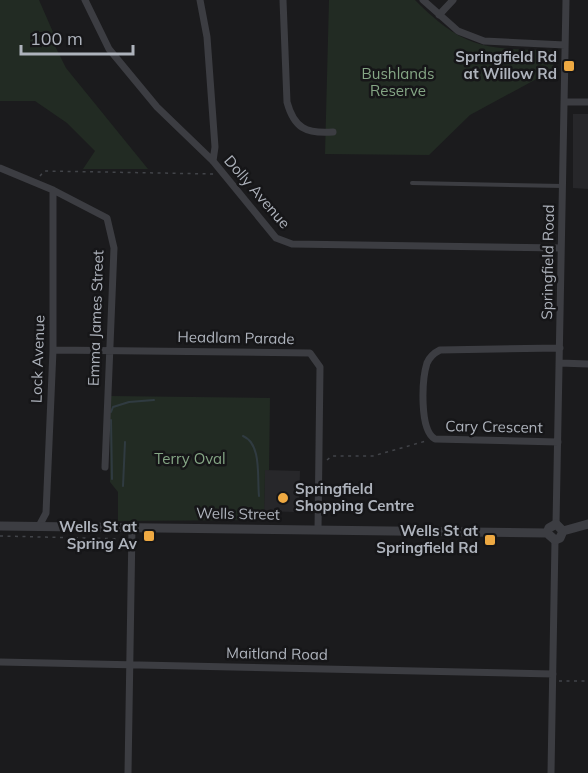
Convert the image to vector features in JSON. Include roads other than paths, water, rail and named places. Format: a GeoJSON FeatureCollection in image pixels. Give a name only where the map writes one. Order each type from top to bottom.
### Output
{"type":"FeatureCollection","features":[{"type":"Feature","properties":{"kind":"street","name":"Dolly Avenue"},"geometry":{"type":"LineString","coordinates":[[85,0],[109,50],[157,107],[213,161],[276,238],[284,242],[561,248]]}},
{"type":"Feature","properties":{"kind":"street"},"geometry":{"type":"LineString","coordinates":[[200,0],[207,37],[215,147],[213,161]]}},
{"type":"Feature","properties":{"kind":"street"},"geometry":{"type":"LineString","coordinates":[[283,0],[287,102],[290,114],[297,125],[305,131],[333,132]]}},
{"type":"Feature","properties":{"kind":"street"},"geometry":{"type":"LineString","coordinates":[[423,0],[458,31],[484,41],[565,45]]}},
{"type":"Feature","properties":{"kind":"street"},"geometry":{"type":"LineString","coordinates":[[439,15],[453,0]]}},
{"type":"Feature","properties":{"kind":"street","name":"Springfield Road"},"geometry":{"type":"LineString","coordinates":[[559,528],[558,442],[566,0]]}},
{"type":"Feature","properties":{"kind":"street"},"geometry":{"type":"LineString","coordinates":[[565,102],[588,102]]}},
{"type":"Feature","properties":{"kind":"street","name":"Emma James Street"},"geometry":{"type":"LineString","coordinates":[[0,168],[53,190],[107,218],[114,248],[105,466]]}},
{"type":"Feature","properties":{"kind":"street","name":"Lock Avenue"},"geometry":{"type":"LineString","coordinates":[[39,526],[46,513],[53,350],[53,190]]}},
{"type":"Feature","properties":{"kind":"street","name":"Cary Crescent"},"geometry":{"type":"LineString","coordinates":[[558,442],[435,439],[426,430],[423,410],[425,376],[431,355],[440,350],[560,348]]}},
{"type":"Feature","properties":{"kind":"street","name":"Headlam Parade"},"geometry":{"type":"LineString","coordinates":[[53,350],[310,353],[320,367],[318,530]]}},
{"type":"Feature","properties":{"kind":"street"},"geometry":{"type":"LineString","coordinates":[[560,363],[588,364]]}},
{"type":"Feature","properties":{"kind":"street"},"geometry":{"type":"LineString","coordinates":[[551,773],[555,540],[548,533],[550,526],[559,528],[588,525]]}},
{"type":"Feature","properties":{"kind":"street","name":"Wells Street"},"geometry":{"type":"LineString","coordinates":[[0,526],[548,533]]}},
{"type":"Feature","properties":{"kind":"street"},"geometry":{"type":"LineString","coordinates":[[129,773],[132,528]]}},
{"type":"Feature","properties":{"kind":"street"},"geometry":{"type":"LineString","coordinates":[[555,540],[562,536],[559,528]]}},
{"type":"Feature","properties":{"kind":"street","name":"Maitland Road"},"geometry":{"type":"LineString","coordinates":[[0,662],[553,677]]}},
{"type":"Feature","properties":{"kind":"lane"},"geometry":{"type":"LineString","coordinates":[[412,183],[563,186]]}},
{"type":"Feature","properties":{"kind":"waterway"},"geometry":{"type":"LineString","coordinates":[[111,412],[113,407],[129,402],[154,400]]}},
{"type":"Feature","properties":{"kind":"waterway"},"geometry":{"type":"LineString","coordinates":[[111,420],[112,479]]}},
{"type":"Feature","properties":{"kind":"waterway"},"geometry":{"type":"LineString","coordinates":[[243,436],[249,440],[256,453],[259,496]]}},
{"type":"Feature","properties":{"kind":"waterway"},"geometry":{"type":"LineString","coordinates":[[123,486],[125,442]]}},
{"type":"Feature","properties":{"kind":"place","name":"Springfield Rd at Willow Rd"},"geometry":{"type":"Point","coordinates":[569,66]}},
{"type":"Feature","properties":{"kind":"place","name":"Springfield Shopping Centre"},"geometry":{"type":"Point","coordinates":[283,498]}},
{"type":"Feature","properties":{"kind":"place","name":"Wells St at Spring Av"},"geometry":{"type":"Point","coordinates":[149,536]}},
{"type":"Feature","properties":{"kind":"place","name":"Wells St at Springfield Rd"},"geometry":{"type":"Point","coordinates":[490,540]}},
{"type":"Feature","properties":{"kind":"park label","name":"Bushlands Reserve"},"geometry":{"type":"Point","coordinates":[398,82]}},
{"type":"Feature","properties":{"kind":"park label","name":"Terry Oval"},"geometry":{"type":"Point","coordinates":[190,459]}}]}
